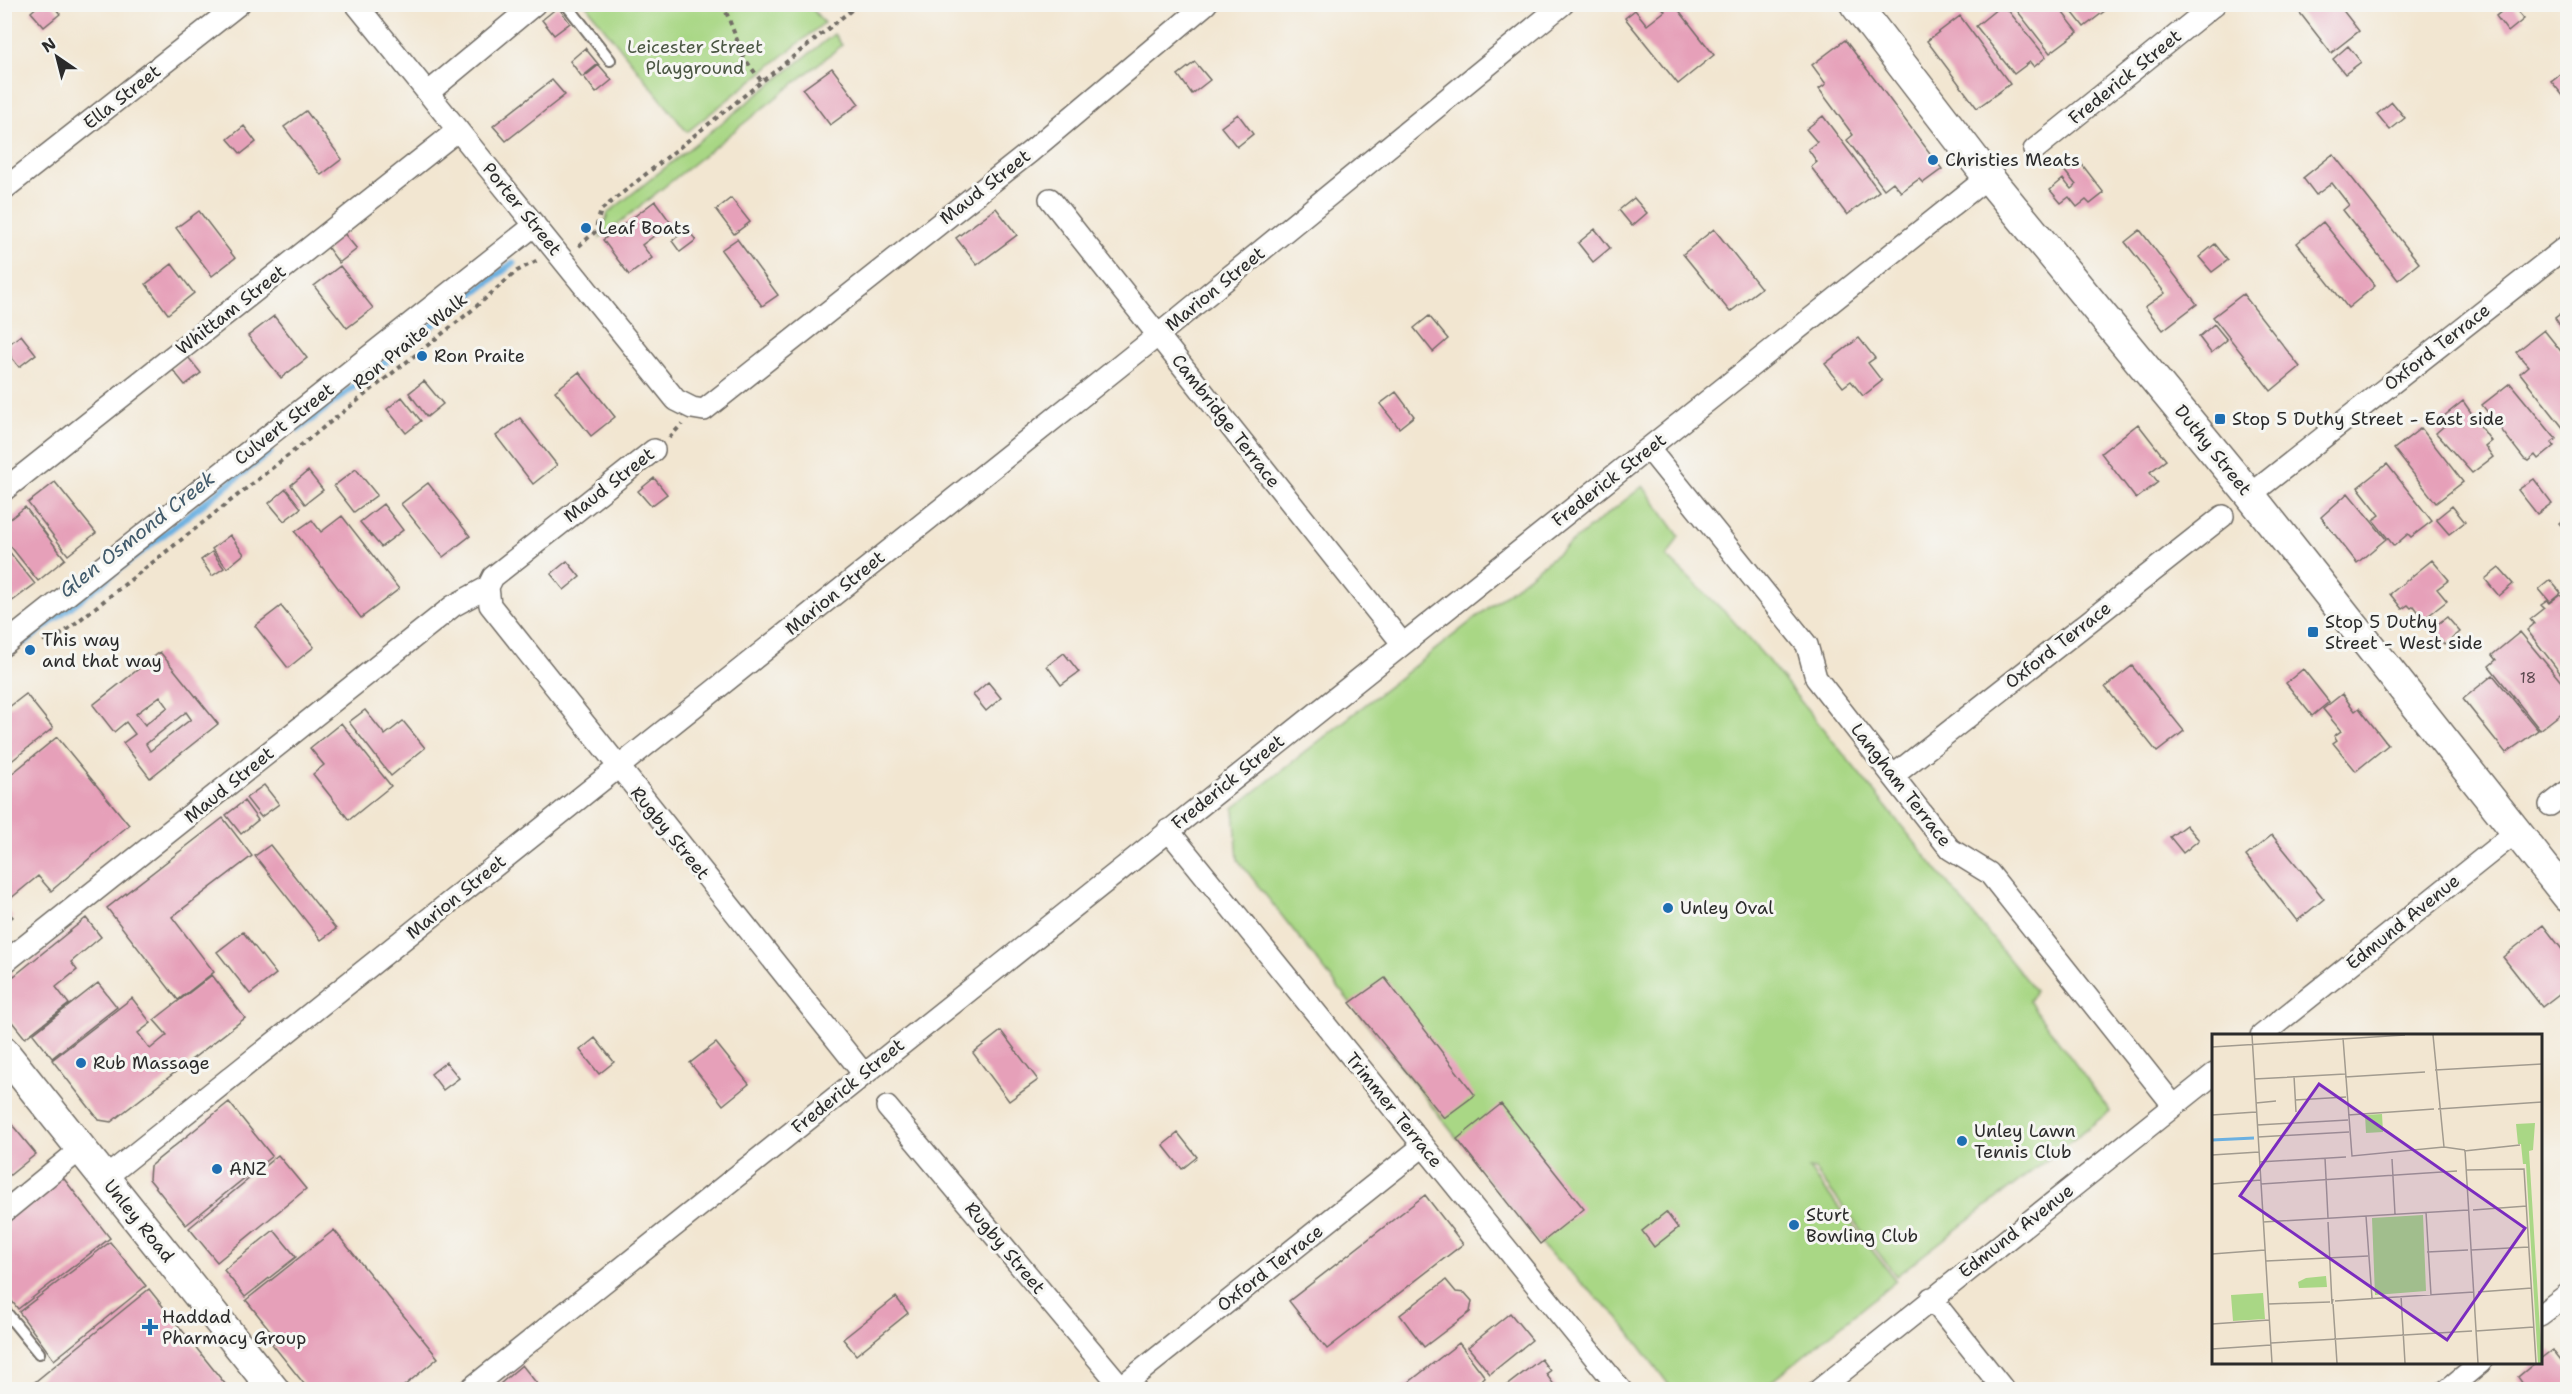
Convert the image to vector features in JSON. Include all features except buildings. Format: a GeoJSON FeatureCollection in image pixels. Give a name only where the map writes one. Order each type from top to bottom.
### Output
{"type":"FeatureCollection","features":[{"type":"Feature","properties":{"kind":"street","name":"Ella Street"},"geometry":{"type":"LineString","coordinates":[[4,189],[239,4]]}},
{"type":"Feature","properties":{"kind":"street","name":"Porter Street"},"geometry":{"type":"LineString","coordinates":[[356,4],[676,400],[692,408]]}},
{"type":"Feature","properties":{"kind":"street"},"geometry":{"type":"LineString","coordinates":[[429,92],[535,4]]}},
{"type":"Feature","properties":{"kind":"street","name":"Maud Street"},"geometry":{"type":"LineString","coordinates":[[692,408],[704,410],[1030,152],[1206,4]]}},
{"type":"Feature","properties":{"kind":"street","name":"Marion Street"},"geometry":{"type":"LineString","coordinates":[[105,1178],[1158,335],[1563,4]]}},
{"type":"Feature","properties":{"kind":"street","name":"Frederick Street"},"geometry":{"type":"LineString","coordinates":[[2034,150],[2215,4]]}},
{"type":"Feature","properties":{"kind":"street","name":"Duthy Street"},"geometry":{"type":"LineString","coordinates":[[1866,8],[1988,177],[2250,495],[2568,897]]}},
{"type":"Feature","properties":{"kind":"street","name":"Whittam Street"},"geometry":{"type":"LineString","coordinates":[[4,490],[458,130]]}},
{"type":"Feature","properties":{"kind":"street","name":"Frederick Street"},"geometry":{"type":"LineString","coordinates":[[469,1389],[1401,643],[1649,449],[1988,177]]}},
{"type":"Feature","properties":{"kind":"street","name":"Cambridge Terrace"},"geometry":{"type":"LineString","coordinates":[[1050,199],[1401,643]]}},
{"type":"Feature","properties":{"kind":"street","name":"Culvert Street"},"geometry":{"type":"LineString","coordinates":[[4,645],[535,225]]}},
{"type":"Feature","properties":{"kind":"street","name":"Oxford Terrace"},"geometry":{"type":"LineString","coordinates":[[2250,495],[2568,245]]}},
{"type":"Feature","properties":{"kind":"street","name":"Langham Terrace"},"geometry":{"type":"LineString","coordinates":[[1649,449],[1808,645],[1816,678],[1950,849],[1989,873],[2174,1106]]}},
{"type":"Feature","properties":{"kind":"street","name":"Maud Street"},"geometry":{"type":"LineString","coordinates":[[4,963],[453,606],[488,587],[493,577],[654,450]]}},
{"type":"Feature","properties":{"kind":"street","name":"Oxford Terrace"},"geometry":{"type":"LineString","coordinates":[[1894,775],[2223,516]]}},
{"type":"Feature","properties":{"kind":"street","name":"Rugby Street"},"geometry":{"type":"LineString","coordinates":[[488,587],[490,605],[617,768],[863,1073]]}},
{"type":"Feature","properties":{"kind":"street"},"geometry":{"type":"LineString","coordinates":[[2550,805],[2568,791]]}},
{"type":"Feature","properties":{"kind":"street","name":"Trimmer Terrace"},"geometry":{"type":"LineString","coordinates":[[1168,830],[1621,1389]]}},
{"type":"Feature","properties":{"kind":"street","name":"Edmund Avenue"},"geometry":{"type":"LineString","coordinates":[[2262,1034],[2516,832]]}},
{"type":"Feature","properties":{"kind":"street","name":"Unley Road"},"geometry":{"type":"LineString","coordinates":[[4,1052],[274,1389]]}},
{"type":"Feature","properties":{"kind":"street","name":"Edmund Avenue"},"geometry":{"type":"LineString","coordinates":[[1818,1389],[2212,1076]]}},
{"type":"Feature","properties":{"kind":"street","name":"Rugby Street"},"geometry":{"type":"LineString","coordinates":[[887,1107],[1120,1388]]}},
{"type":"Feature","properties":{"kind":"street","name":"Oxford Terrace"},"geometry":{"type":"LineString","coordinates":[[1120,1388],[1423,1146]]}},
{"type":"Feature","properties":{"kind":"street"},"geometry":{"type":"LineString","coordinates":[[4,1212],[82,1148]]}},
{"type":"Feature","properties":{"kind":"street"},"geometry":{"type":"LineString","coordinates":[[2542,1314],[2568,1294]]}},
{"type":"Feature","properties":{"kind":"street"},"geometry":{"type":"LineString","coordinates":[[1931,1298],[2004,1389]]}},
{"type":"Feature","properties":{"kind":"street"},"geometry":{"type":"LineString","coordinates":[[2447,1389],[2478,1364]]}},
{"type":"Feature","properties":{"kind":"lane"},"geometry":{"type":"LineString","coordinates":[[566,4],[610,60]]}},
{"type":"Feature","properties":{"kind":"lane"},"geometry":{"type":"LineString","coordinates":[[4,1310],[39,1353]]}},
{"type":"Feature","properties":{"kind":"path"},"geometry":{"type":"LineString","coordinates":[[723,4],[744,58],[762,82]]}},
{"type":"Feature","properties":{"kind":"path"},"geometry":{"type":"LineString","coordinates":[[576,248],[596,232],[601,210],[859,4]]}},
{"type":"Feature","properties":{"kind":"path","name":"Ron Praite Walk"},"geometry":{"type":"LineString","coordinates":[[37,638],[53,641],[518,271],[543,256]]}},
{"type":"Feature","properties":{"kind":"path","name":"Maud Street"},"geometry":{"type":"LineString","coordinates":[[654,450],[678,430],[692,408]]}},
{"type":"Feature","properties":{"kind":"green space","name":"Leicester Street Playground"},"geometry":{"type":"Polygon","coordinates":[[[586,5],[809,5],[824,23],[687,132],[586,5]]]}},
{"type":"Feature","properties":{"kind":"green space"},"geometry":{"type":"Polygon","coordinates":[[[834,34],[842,45],[600,238],[608,213],[834,34]]]}},
{"type":"Feature","properties":{"kind":"green space"},"geometry":{"type":"Polygon","coordinates":[[[1643,486],[1679,536],[1667,557],[1729,616],[1765,657],[2035,991],[2029,1001],[2110,1111],[1896,1276],[1815,1170],[1809,1169],[1896,1281],[1762,1389],[1672,1389],[1618,1317],[1540,1244],[1238,860],[1234,808],[1643,486]]]}},
{"type":"Feature","properties":{"kind":"waterway","name":"Glen Osmond Creek"},"geometry":{"type":"LineString","coordinates":[[299,429],[513,263]]}},
{"type":"Feature","properties":{"kind":"waterway","name":"Glen Osmond Creek"},"geometry":{"type":"LineString","coordinates":[[25,642],[270,452]]}},
{"type":"Feature","properties":{"kind":"place","name":"Christies Meats"},"geometry":{"type":"Point","coordinates":[1933,160]}},
{"type":"Feature","properties":{"kind":"place","name":"Leaf Boats"},"geometry":{"type":"Point","coordinates":[586,228]}},
{"type":"Feature","properties":{"kind":"place","name":"Ron Praite"},"geometry":{"type":"Point","coordinates":[422,356]}},
{"type":"Feature","properties":{"kind":"place","name":"Stop 5 Duthy Street - East side"},"geometry":{"type":"Point","coordinates":[2220,419]}},
{"type":"Feature","properties":{"kind":"place","name":"Stop 5 Duthy Street - West side"},"geometry":{"type":"Point","coordinates":[2313,632]}},
{"type":"Feature","properties":{"kind":"place","name":"This way and that way"},"geometry":{"type":"Point","coordinates":[30,650]}},
{"type":"Feature","properties":{"kind":"place","name":"Unley Oval"},"geometry":{"type":"Point","coordinates":[1668,908]}},
{"type":"Feature","properties":{"kind":"place","name":"Rub Massage"},"geometry":{"type":"Point","coordinates":[81,1063]}},
{"type":"Feature","properties":{"kind":"place","name":"Unley Lawn Tennis Club"},"geometry":{"type":"Point","coordinates":[1962,1141]}},
{"type":"Feature","properties":{"kind":"place","name":"ANZ"},"geometry":{"type":"Point","coordinates":[217,1169]}},
{"type":"Feature","properties":{"kind":"place","name":"Sturt Bowling Club"},"geometry":{"type":"Point","coordinates":[1794,1225]}},
{"type":"Feature","properties":{"kind":"place","name":"Haddad Pharmacy Group"},"geometry":{"type":"Point","coordinates":[150,1327]}}]}
